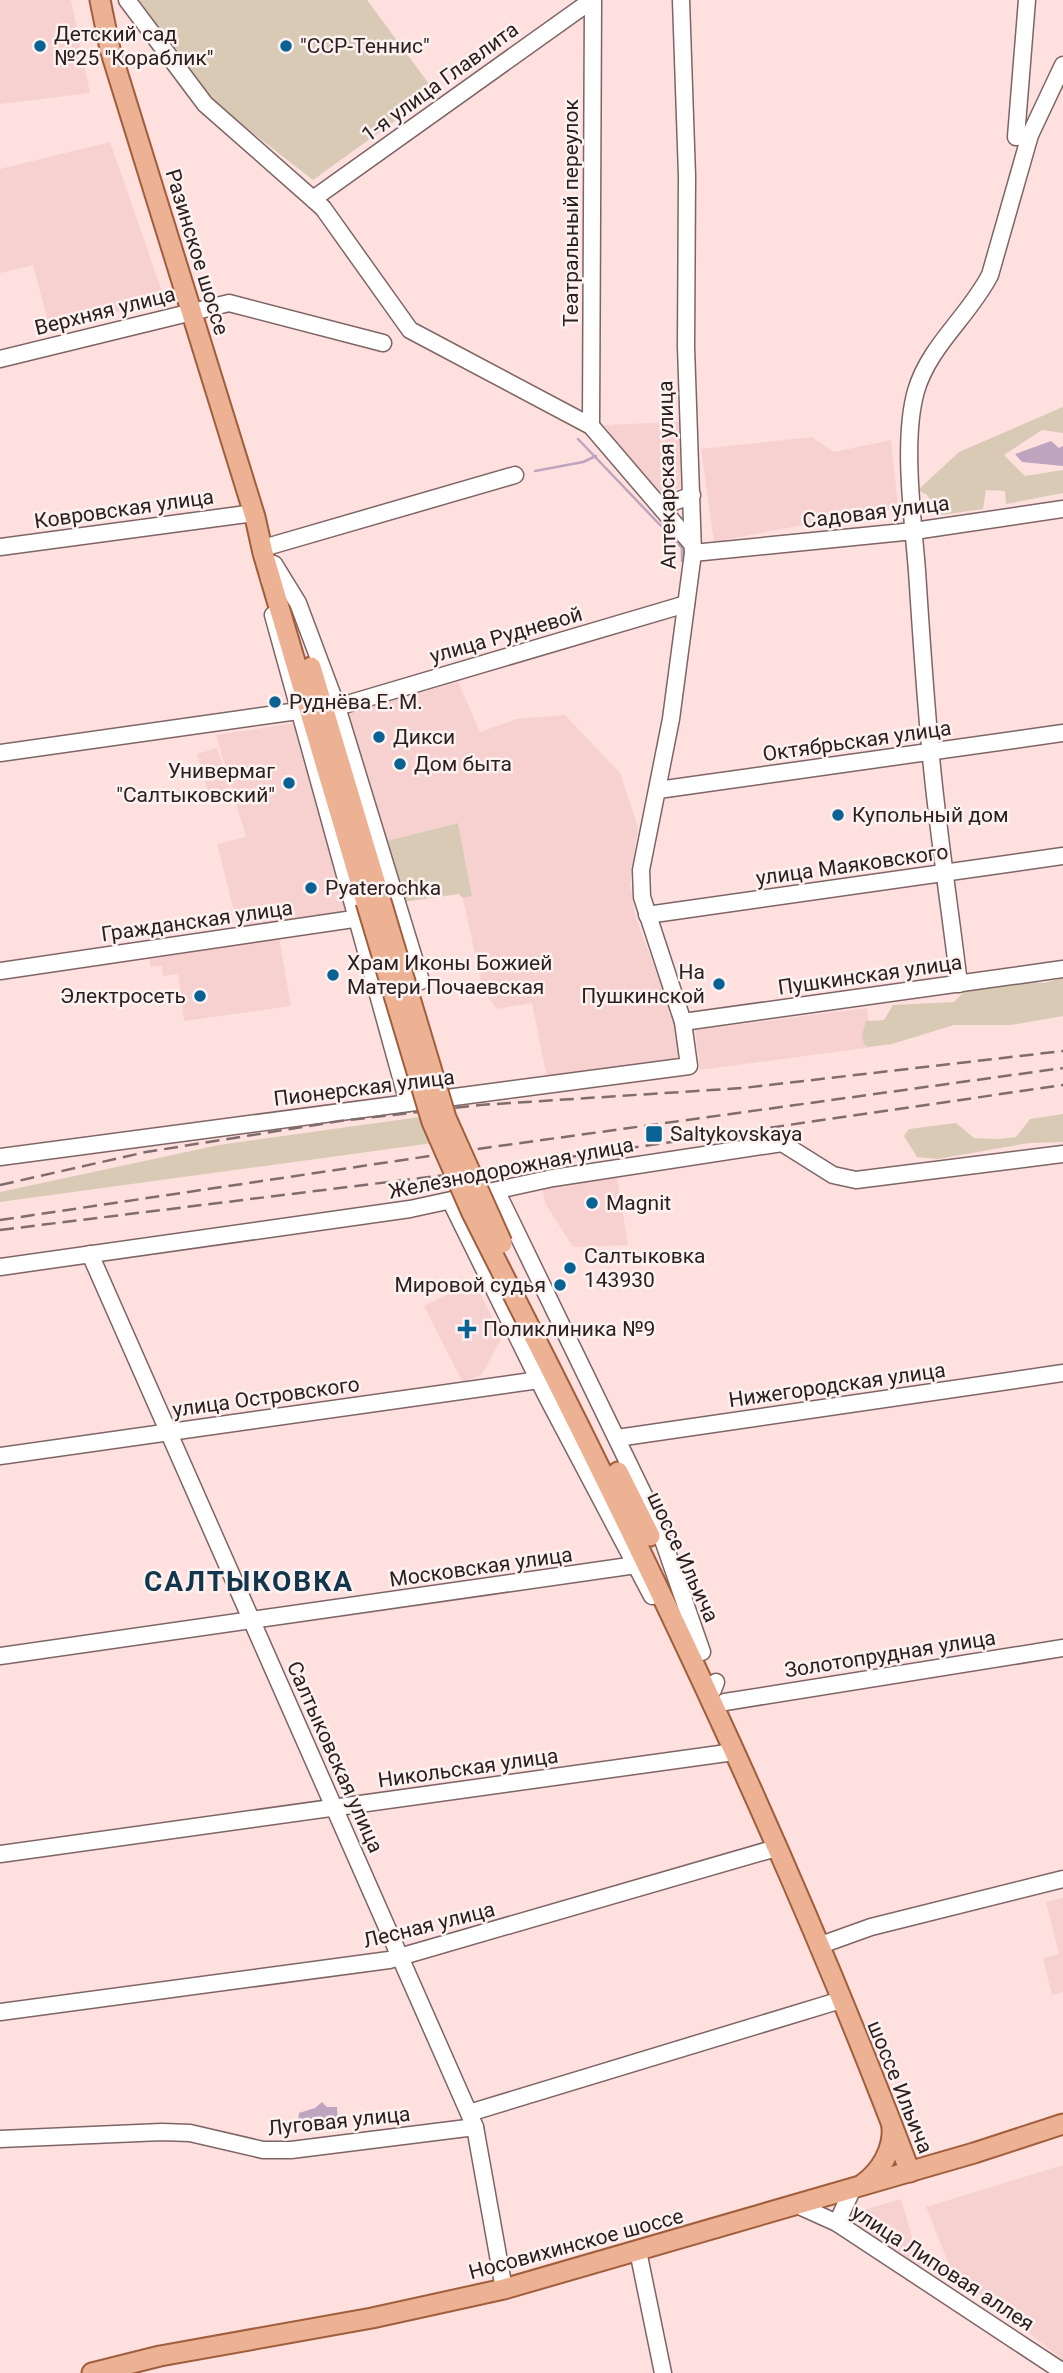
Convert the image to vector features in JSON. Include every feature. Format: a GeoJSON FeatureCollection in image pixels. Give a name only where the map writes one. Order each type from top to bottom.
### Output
{"type":"FeatureCollection","features":[{"type":"Feature","properties":{"kind":"main road","name":"Разинское шоссе"},"geometry":{"type":"LineString","coordinates":[[102,1],[110,49],[273,569],[368,906],[446,1118],[532,1319]]}},
{"type":"Feature","properties":{"kind":"main road","name":"Разинское шоссе"},"geometry":{"type":"LineString","coordinates":[[254,515],[270,546],[273,569]]}},
{"type":"Feature","properties":{"kind":"main road","name":"шоссе Ильича"},"geometry":{"type":"LineString","coordinates":[[532,1319],[638,1511],[702,1652],[706,1680],[724,1702],[751,1769],[767,1825]]}},
{"type":"Feature","properties":{"kind":"main road","name":"шоссе Ильича"},"geometry":{"type":"LineString","coordinates":[[532,1319],[706,1680],[734,1752],[841,2000],[910,2172]]}},
{"type":"Feature","properties":{"kind":"main road","name":"Носовихинское шоссе"},"geometry":{"type":"LineString","coordinates":[[92,2373],[160,2356],[372,2318],[504,2289],[910,2172],[1063,2124]]}},
{"type":"Feature","properties":{"kind":"main road"},"geometry":{"type":"LineString","coordinates":[[857,2187],[882,2165],[891,2144],[892,2125]]}},
{"type":"Feature","properties":{"kind":"street"},"geometry":{"type":"LineString","coordinates":[[127,0],[205,104],[323,208],[410,330],[591,426],[692,549]]}},
{"type":"Feature","properties":{"kind":"street","name":"1-я улица Главлита"},"geometry":{"type":"LineString","coordinates":[[313,200],[593,0]]}},
{"type":"Feature","properties":{"kind":"street","name":"Театральный переулок"},"geometry":{"type":"LineString","coordinates":[[591,426],[593,0]]}},
{"type":"Feature","properties":{"kind":"street","name":"Аптекарская улица"},"geometry":{"type":"LineString","coordinates":[[681,0],[687,176],[686,347],[692,549],[671,719],[641,870],[642,897],[683,1022]]}},
{"type":"Feature","properties":{"kind":"street"},"geometry":{"type":"LineString","coordinates":[[1027,0],[1016,137],[1030,135]]}},
{"type":"Feature","properties":{"kind":"street"},"geometry":{"type":"LineString","coordinates":[[959,984],[930,752],[910,452],[915,395],[922,373],[934,352],[982,291],[990,275],[1030,135],[1063,65]]}},
{"type":"Feature","properties":{"kind":"street","name":"Верхняя улица"},"geometry":{"type":"LineString","coordinates":[[0,359],[191,310],[229,303],[383,343]]}},
{"type":"Feature","properties":{"kind":"street"},"geometry":{"type":"LineString","coordinates":[[270,546],[515,475]]}},
{"type":"Feature","properties":{"kind":"street"},"geometry":{"type":"LineString","coordinates":[[660,507],[692,495]]}},
{"type":"Feature","properties":{"kind":"street","name":"Садовая улица"},"geometry":{"type":"LineString","coordinates":[[692,549],[914,531],[1063,509]]}},
{"type":"Feature","properties":{"kind":"street","name":"Ковровская улица"},"geometry":{"type":"LineString","coordinates":[[0,547],[254,515]]}},
{"type":"Feature","properties":{"kind":"street"},"geometry":{"type":"LineString","coordinates":[[273,569],[298,603],[337,707],[421,981],[376,987]]}},
{"type":"Feature","properties":{"kind":"street"},"geometry":{"type":"LineString","coordinates":[[273,569],[277,634],[298,711],[368,906],[376,987],[408,1103]]}},
{"type":"Feature","properties":{"kind":"street","name":"улица Рудневой"},"geometry":{"type":"LineString","coordinates":[[337,707],[686,604]]}},
{"type":"Feature","properties":{"kind":"street"},"geometry":{"type":"LineString","coordinates":[[0,752],[298,711]]}},
{"type":"Feature","properties":{"kind":"street","name":"Октябрьская улица"},"geometry":{"type":"LineString","coordinates":[[657,790],[1063,733]]}},
{"type":"Feature","properties":{"kind":"street","name":"улица Маяковского"},"geometry":{"type":"LineString","coordinates":[[647,915],[1063,856]]}},
{"type":"Feature","properties":{"kind":"street","name":"Гражданская улица"},"geometry":{"type":"LineString","coordinates":[[0,971],[368,906],[401,912]]}},
{"type":"Feature","properties":{"kind":"street","name":"Пушкинская улица"},"geometry":{"type":"LineString","coordinates":[[683,1022],[1063,969]]}},
{"type":"Feature","properties":{"kind":"street","name":"Пионерская улица"},"geometry":{"type":"LineString","coordinates":[[0,1157],[689,1066],[683,1022]]}},
{"type":"Feature","properties":{"kind":"street"},"geometry":{"type":"LineString","coordinates":[[388,1030],[419,1069],[432,1100]]}},
{"type":"Feature","properties":{"kind":"street","name":"Железнодорожная улица"},"geometry":{"type":"LineString","coordinates":[[0,1267],[451,1202],[553,1178],[782,1143],[833,1175],[856,1180],[1063,1154]]}},
{"type":"Feature","properties":{"kind":"street"},"geometry":{"type":"LineString","coordinates":[[497,1192],[617,1438],[674,1565],[702,1652]]}},
{"type":"Feature","properties":{"kind":"street"},"geometry":{"type":"LineString","coordinates":[[451,1202],[539,1380],[636,1565],[706,1680]]}},
{"type":"Feature","properties":{"kind":"street"},"geometry":{"type":"LineString","coordinates":[[476,1253],[477,1236],[485,1226],[504,1224],[517,1233]]}},
{"type":"Feature","properties":{"kind":"street","name":"Салтыковская улица"},"geometry":{"type":"LineString","coordinates":[[90,1254],[472,2120],[504,2289]]}},
{"type":"Feature","properties":{"kind":"street","name":"Нижегородская улица"},"geometry":{"type":"LineString","coordinates":[[617,1438],[1063,1373]]}},
{"type":"Feature","properties":{"kind":"street","name":"улица Островского"},"geometry":{"type":"LineString","coordinates":[[0,1456],[539,1380]]}},
{"type":"Feature","properties":{"kind":"street","name":"Московская улица"},"geometry":{"type":"LineString","coordinates":[[0,1656],[636,1565]]}},
{"type":"Feature","properties":{"kind":"street","name":"Золотопрудная улица"},"geometry":{"type":"LineString","coordinates":[[724,1702],[1063,1648]]}},
{"type":"Feature","properties":{"kind":"street","name":"Никольская улица"},"geometry":{"type":"LineString","coordinates":[[0,1854],[734,1752]]}},
{"type":"Feature","properties":{"kind":"street","name":"Лесная улица"},"geometry":{"type":"LineString","coordinates":[[0,2012],[400,1958],[776,1847]]}},
{"type":"Feature","properties":{"kind":"street"},"geometry":{"type":"LineString","coordinates":[[818,1946],[871,1927],[1063,1879]]}},
{"type":"Feature","properties":{"kind":"street","name":"Луговая улица"},"geometry":{"type":"LineString","coordinates":[[0,2139],[190,2133],[263,2150],[291,2150],[472,2120],[841,2000]]}},
{"type":"Feature","properties":{"kind":"street"},"geometry":{"type":"LineString","coordinates":[[837,2223],[857,2187]]}},
{"type":"Feature","properties":{"kind":"street","name":"улица Липовая аллея"},"geometry":{"type":"LineString","coordinates":[[797,2205],[837,2223],[1063,2372]]}},
{"type":"Feature","properties":{"kind":"street"},"geometry":{"type":"LineString","coordinates":[[638,2251],[663,2373]]}},
{"type":"Feature","properties":{"kind":"shaded area","name":"Детский сад №25 \"Кораблик\""},"geometry":{"type":"Polygon","coordinates":[[[0,0],[71,0],[90,93],[0,104],[0,0]]]}},
{"type":"Feature","properties":{"kind":"shaded area","name":"\"ССР-Теннис\""},"geometry":{"type":"Polygon","coordinates":[[[139,0],[367,0],[435,92],[313,180],[209,99],[139,0]]]}},
{"type":"Feature","properties":{"kind":"shaded area"},"geometry":{"type":"Polygon","coordinates":[[[110,142],[165,300],[50,329],[33,265],[0,273],[0,169],[110,142]]]}},
{"type":"Feature","properties":{"kind":"shaded area"},"geometry":{"type":"Polygon","coordinates":[[[1063,407],[1063,433],[1042,430],[1004,455],[1025,476],[1063,470],[1063,493],[1006,504],[1005,491],[986,490],[983,509],[941,515],[927,495],[918,490],[959,452],[1063,407]]]}},
{"type":"Feature","properties":{"kind":"shaded area"},"geometry":{"type":"Polygon","coordinates":[[[679,422],[681,488],[656,496],[604,425],[679,422]]]}},
{"type":"Feature","properties":{"kind":"shaded area"},"geometry":{"type":"Polygon","coordinates":[[[812,437],[834,452],[891,440],[898,507],[714,542],[701,449],[812,437]]]}},
{"type":"Feature","properties":{"kind":"shaded area"},"geometry":{"type":"Polygon","coordinates":[[[1051,441],[1059,448],[1063,446],[1063,466],[1022,462],[1015,454],[1051,441]]]}},
{"type":"Feature","properties":{"kind":"shaded area"},"geometry":{"type":"Polygon","coordinates":[[[458,682],[480,732],[516,719],[565,715],[620,773],[638,827],[630,884],[636,918],[677,1028],[681,1064],[547,1078],[532,1003],[497,1009],[483,991],[463,898],[472,895],[458,823],[383,842],[344,714],[458,682]]]}},
{"type":"Feature","properties":{"kind":"shaded area"},"geometry":{"type":"Polygon","coordinates":[[[295,723],[350,911],[238,927],[217,844],[246,837],[216,735],[295,723]]]}},
{"type":"Feature","properties":{"kind":"shaded area"},"geometry":{"type":"Polygon","coordinates":[[[217,748],[230,788],[209,794],[197,754],[217,748]]]}},
{"type":"Feature","properties":{"kind":"shaded area"},"geometry":{"type":"Polygon","coordinates":[[[458,823],[472,896],[463,898],[459,894],[402,902],[383,842],[458,823]]]}},
{"type":"Feature","properties":{"kind":"shaded area"},"geometry":{"type":"Polygon","coordinates":[[[279,938],[291,1006],[184,1021],[178,974],[163,976],[162,966],[150,967],[150,959],[279,938]]]}},
{"type":"Feature","properties":{"kind":"shaded area"},"geometry":{"type":"Polygon","coordinates":[[[1063,978],[1063,1016],[1011,1025],[954,1025],[892,1044],[868,1047],[864,1044],[862,1035],[866,1021],[884,1020],[893,1005],[954,1002],[966,990],[1021,982],[1044,983],[1063,978]]]}},
{"type":"Feature","properties":{"kind":"shaded area"},"geometry":{"type":"Polygon","coordinates":[[[867,1008],[872,1047],[700,1070],[695,1030],[867,1008]]]}},
{"type":"Feature","properties":{"kind":"shaded area"},"geometry":{"type":"Polygon","coordinates":[[[1063,1114],[1063,1142],[1029,1143],[937,1159],[917,1157],[904,1136],[909,1129],[956,1123],[974,1138],[1016,1137],[1030,1119],[1063,1114]]]}},
{"type":"Feature","properties":{"kind":"shaded area"},"geometry":{"type":"Polygon","coordinates":[[[420,1117],[433,1143],[0,1202],[0,1192],[219,1145],[420,1117]]]}},
{"type":"Feature","properties":{"kind":"shaded area"},"geometry":{"type":"Polygon","coordinates":[[[616,1171],[628,1245],[573,1247],[545,1203],[542,1186],[616,1171]]]}},
{"type":"Feature","properties":{"kind":"shaded area","name":"Поликлиника №9"},"geometry":{"type":"Polygon","coordinates":[[[474,1281],[502,1337],[482,1374],[463,1383],[424,1306],[474,1281]]]}},
{"type":"Feature","properties":{"kind":"shaded area"},"geometry":{"type":"Polygon","coordinates":[[[1063,1898],[1063,1992],[1052,1995],[1043,1958],[1059,1954],[1046,1902],[1063,1898]]]}},
{"type":"Feature","properties":{"kind":"shaded area"},"geometry":{"type":"Polygon","coordinates":[[[322,2102],[327,2107],[337,2107],[338,2123],[304,2125],[298,2121],[299,2113],[315,2108],[322,2102]]]}},
{"type":"Feature","properties":{"kind":"shaded area"},"geometry":{"type":"Polygon","coordinates":[[[1063,2165],[1063,2360],[953,2274],[926,2207],[1063,2165]]]}},
{"type":"Feature","properties":{"kind":"shaded area"},"geometry":{"type":"Polygon","coordinates":[[[901,2199],[922,2271],[856,2231],[851,2222],[849,2214],[901,2199]]]}},
{"type":"Feature","properties":{"kind":"waterway"},"geometry":{"type":"LineString","coordinates":[[578,439],[682,548],[682,561]]}},
{"type":"Feature","properties":{"kind":"waterway"},"geometry":{"type":"LineString","coordinates":[[535,471],[583,462],[596,456]]}},
{"type":"Feature","properties":{"kind":"railway"},"geometry":{"type":"LineString","coordinates":[[0,1185],[146,1152],[340,1121],[480,1105],[743,1088],[1063,1051]]}},
{"type":"Feature","properties":{"kind":"railway"},"geometry":{"type":"LineString","coordinates":[[0,1220],[470,1150],[1063,1068]]}},
{"type":"Feature","properties":{"kind":"railway"},"geometry":{"type":"LineString","coordinates":[[0,1230],[445,1175],[1063,1085]]}},
{"type":"Feature","properties":{"kind":"place","name":"Детский сад №25 \"Кораблик\""},"geometry":{"type":"Point","coordinates":[40,46]}},
{"type":"Feature","properties":{"kind":"place","name":"\"ССР-Теннис\""},"geometry":{"type":"Point","coordinates":[286,46]}},
{"type":"Feature","properties":{"kind":"place","name":"Руднёва Е. М."},"geometry":{"type":"Point","coordinates":[275,702]}},
{"type":"Feature","properties":{"kind":"place","name":"Дикси"},"geometry":{"type":"Point","coordinates":[379,737]}},
{"type":"Feature","properties":{"kind":"place","name":"Дом быта"},"geometry":{"type":"Point","coordinates":[400,764]}},
{"type":"Feature","properties":{"kind":"place","name":"Универмаг \"Салтыковский\""},"geometry":{"type":"Point","coordinates":[289,783]}},
{"type":"Feature","properties":{"kind":"place","name":"Купольный дом"},"geometry":{"type":"Point","coordinates":[838,815]}},
{"type":"Feature","properties":{"kind":"place","name":"Pyaterochka"},"geometry":{"type":"Point","coordinates":[311,888]}},
{"type":"Feature","properties":{"kind":"place","name":"Храм Иконы Божией Матери Почаевская"},"geometry":{"type":"Point","coordinates":[333,975]}},
{"type":"Feature","properties":{"kind":"place","name":"На Пушкинской"},"geometry":{"type":"Point","coordinates":[719,984]}},
{"type":"Feature","properties":{"kind":"place","name":"Электросеть"},"geometry":{"type":"Point","coordinates":[200,996]}},
{"type":"Feature","properties":{"kind":"place","name":"Saltykovskaya"},"geometry":{"type":"Point","coordinates":[654,1134]}},
{"type":"Feature","properties":{"kind":"place","name":"Magnit"},"geometry":{"type":"Point","coordinates":[592,1203]}},
{"type":"Feature","properties":{"kind":"place","name":"Салтыковка 143930"},"geometry":{"type":"Point","coordinates":[570,1268]}},
{"type":"Feature","properties":{"kind":"place","name":"Мировой судья"},"geometry":{"type":"Point","coordinates":[560,1285]}},
{"type":"Feature","properties":{"kind":"place","name":"Поликлиника №9"},"geometry":{"type":"Point","coordinates":[467,1329]}},
{"type":"Feature","properties":{"kind":"district","name":"САЛТЫКОВКА"},"geometry":{"type":"Point","coordinates":[249,1581]}}]}
